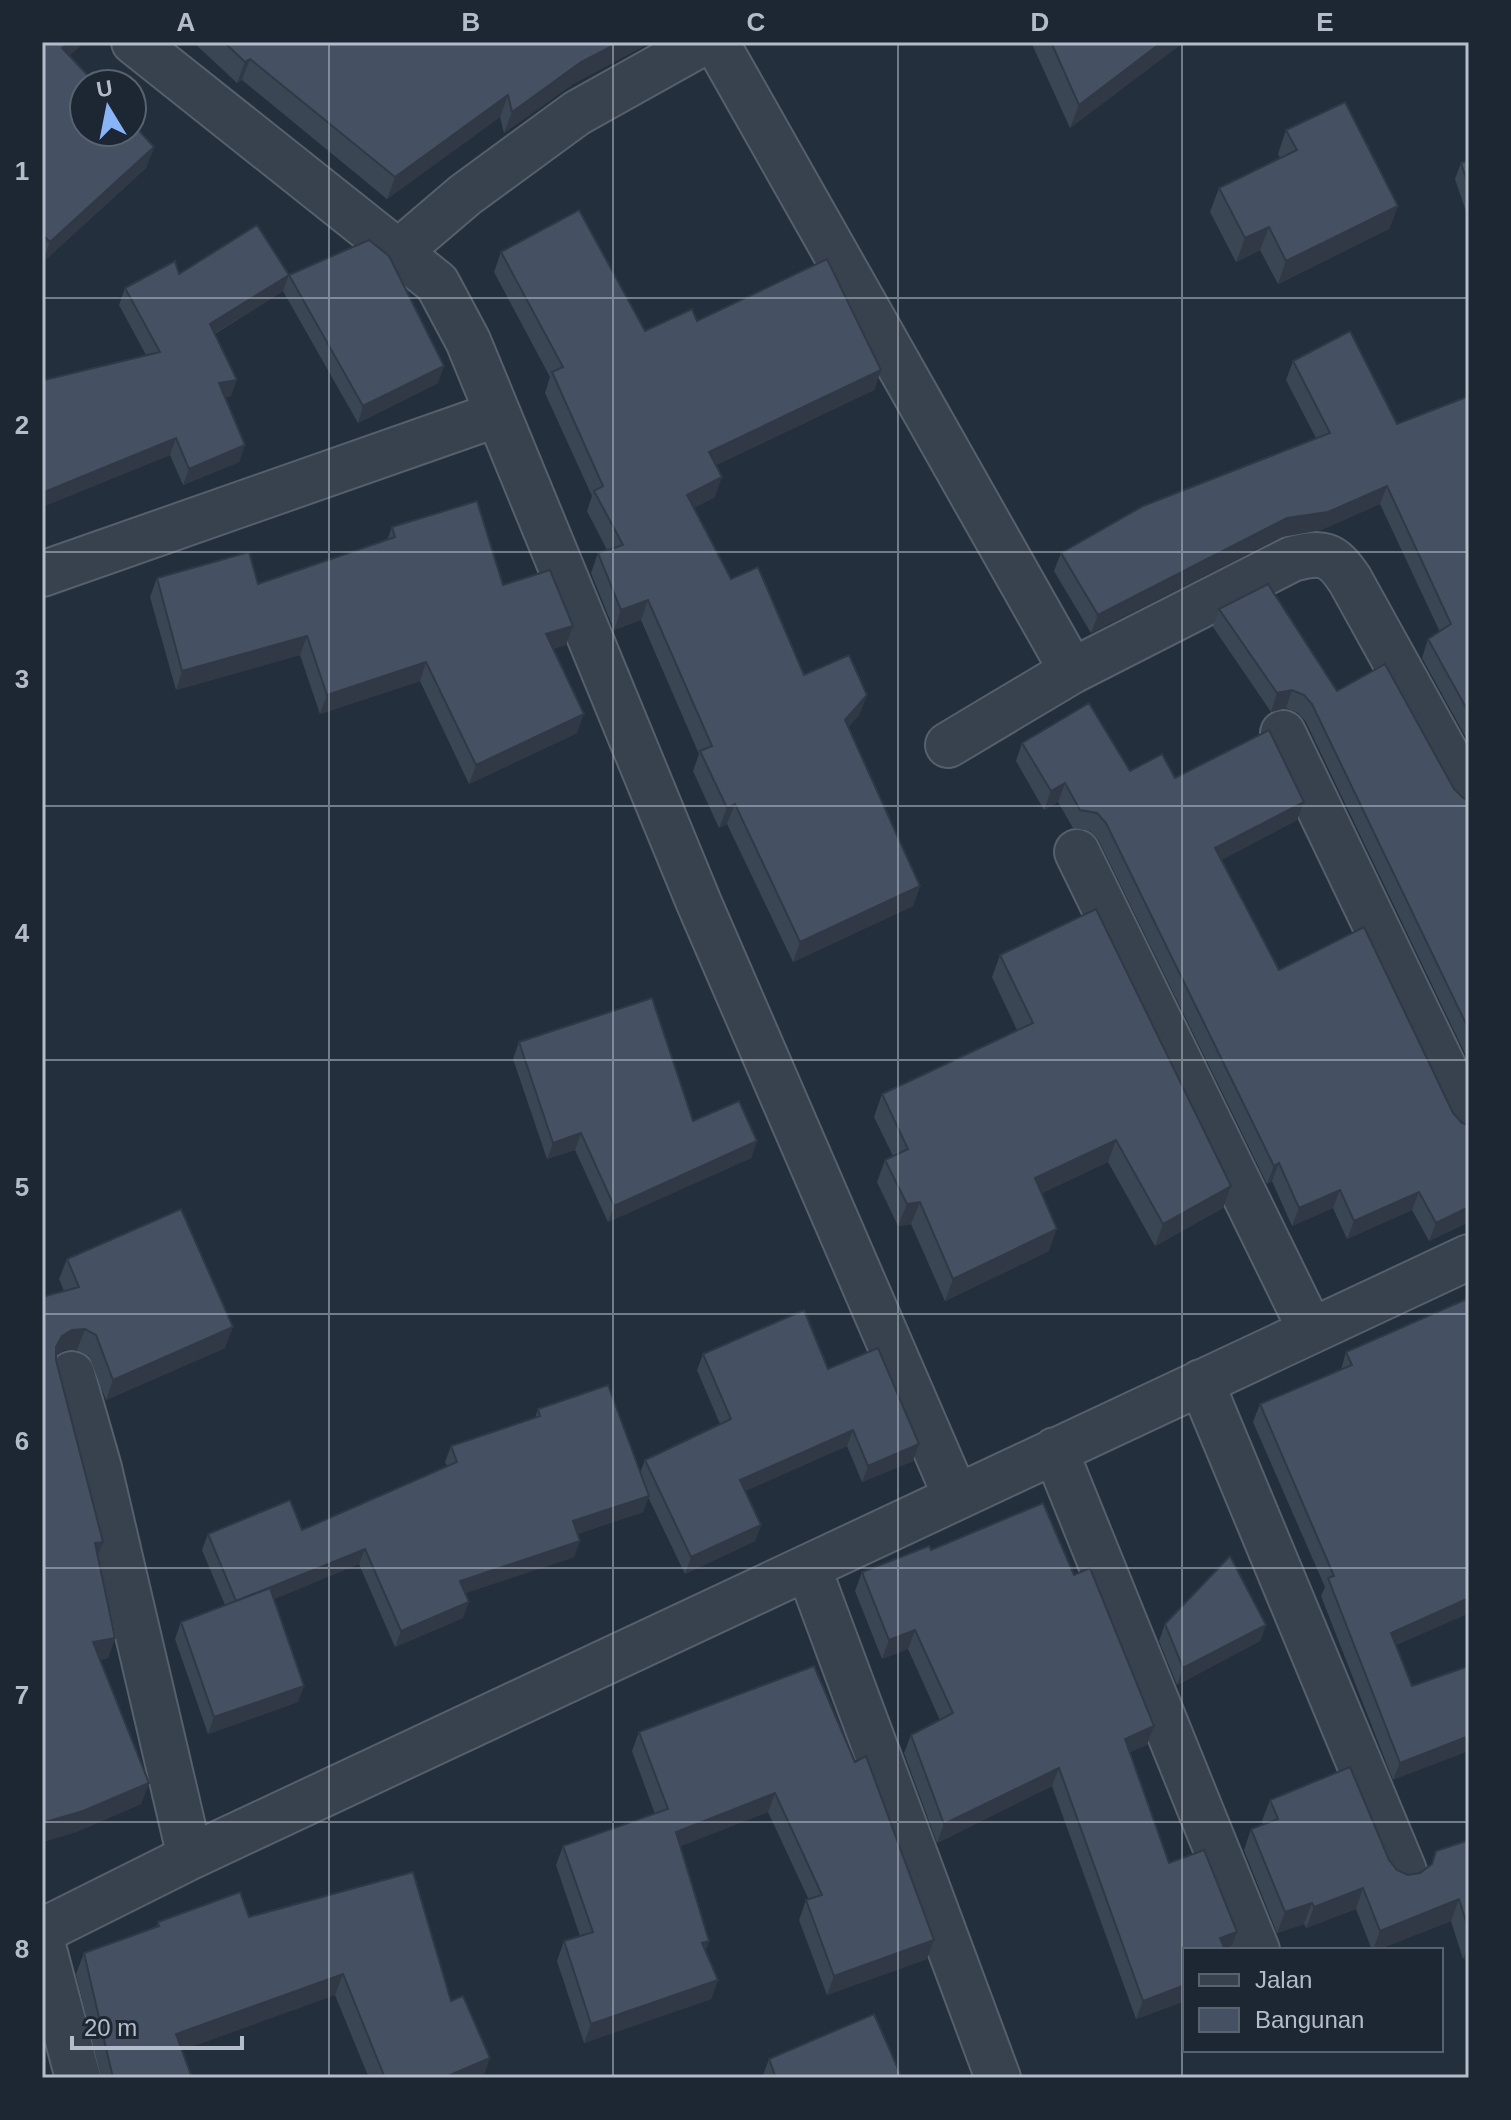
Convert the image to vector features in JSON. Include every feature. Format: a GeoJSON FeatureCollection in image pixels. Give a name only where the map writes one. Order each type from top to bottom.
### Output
{"type":"FeatureCollection","features":[{"type":"Feature","properties":{"kind":"street"},"geometry":{"type":"LineString","coordinates":[[134,42],[437,283],[468,341],[699,903],[956,1497]]}},
{"type":"Feature","properties":{"kind":"street"},"geometry":{"type":"LineString","coordinates":[[397,253],[465,195],[577,113],[704,42]]}},
{"type":"Feature","properties":{"kind":"street"},"geometry":{"type":"LineString","coordinates":[[716,42],[1072,671]]}},
{"type":"Feature","properties":{"kind":"street"},"geometry":{"type":"LineString","coordinates":[[42,574],[498,414]]}},
{"type":"Feature","properties":{"kind":"street"},"geometry":{"type":"LineString","coordinates":[[948,745],[1072,671],[1292,559],[1315,553],[1337,560],[1454,732],[1469,795]]}},
{"type":"Feature","properties":{"kind":"street"},"geometry":{"type":"LineString","coordinates":[[1283,733],[1469,1120]]}},
{"type":"Feature","properties":{"kind":"street"},"geometry":{"type":"LineString","coordinates":[[1077,852],[1311,1331]]}},
{"type":"Feature","properties":{"kind":"street"},"geometry":{"type":"LineString","coordinates":[[42,1931],[190,1857],[1469,1257]]}},
{"type":"Feature","properties":{"kind":"street"},"geometry":{"type":"LineString","coordinates":[[72,1374],[99,1468],[190,1857]]}},
{"type":"Feature","properties":{"kind":"street"},"geometry":{"type":"LineString","coordinates":[[1201,1382],[1404,1871]]}},
{"type":"Feature","properties":{"kind":"street"},"geometry":{"type":"LineString","coordinates":[[1055,1450],[1256,1948]]}},
{"type":"Feature","properties":{"kind":"street"},"geometry":{"type":"LineString","coordinates":[[808,1567],[998,2078]]}},
{"type":"Feature","properties":{"kind":"street"},"geometry":{"type":"LineString","coordinates":[[42,1942],[78,2078]]}},
{"type":"Feature","properties":{"kind":"building"},"geometry":{"type":"Polygon","coordinates":[[[42,42],[69,42],[62,48],[81,68],[68,68],[68,148],[148,148],[148,140],[154,147],[50,242],[42,234],[42,42]]]}},
{"type":"Feature","properties":{"kind":"building"},"geometry":{"type":"Polygon","coordinates":[[[224,42],[620,42],[581,62],[512,112],[508,95],[395,177],[250,59],[245,62],[224,42]]]}},
{"type":"Feature","properties":{"kind":"building"},"geometry":{"type":"Polygon","coordinates":[[[1051,42],[1162,42],[1079,105],[1051,42]]]}},
{"type":"Feature","properties":{"kind":"building"},"geometry":{"type":"Polygon","coordinates":[[[1345,102],[1398,206],[1286,261],[1269,227],[1245,238],[1219,188],[1297,150],[1286,130],[1345,102]]]}},
{"type":"Feature","properties":{"kind":"building"},"geometry":{"type":"Polygon","coordinates":[[[1469,160],[1469,187],[1461,163],[1469,160]]]}},
{"type":"Feature","properties":{"kind":"building"},"geometry":{"type":"Polygon","coordinates":[[[579,210],[645,331],[692,309],[697,321],[827,259],[881,370],[709,452],[722,477],[687,495],[731,579],[758,567],[804,675],[849,655],[867,695],[845,720],[920,886],[800,942],[735,804],[727,808],[700,751],[712,746],[648,600],[621,610],[598,553],[623,545],[594,491],[603,486],[552,372],[563,367],[501,252],[579,210]]]}},
{"type":"Feature","properties":{"kind":"building"},"geometry":{"type":"Polygon","coordinates":[[[257,225],[289,275],[210,324],[237,380],[219,383],[245,445],[189,469],[176,438],[42,493],[42,374],[44,380],[160,352],[125,288],[175,261],[179,274],[257,225]]]}},
{"type":"Feature","properties":{"kind":"building"},"geometry":{"type":"Polygon","coordinates":[[[369,240],[389,256],[444,366],[363,406],[289,275],[369,240]]]}},
{"type":"Feature","properties":{"kind":"building"},"geometry":{"type":"Polygon","coordinates":[[[1350,331],[1397,424],[1469,396],[1469,713],[1428,639],[1451,624],[1387,486],[1328,512],[1287,518],[1098,615],[1061,553],[1143,506],[1330,433],[1293,361],[1350,331]]]}},
{"type":"Feature","properties":{"kind":"building"},"geometry":{"type":"Polygon","coordinates":[[[477,501],[503,585],[550,570],[573,626],[546,634],[584,714],[476,765],[426,662],[327,695],[307,636],[182,671],[157,578],[249,552],[258,584],[395,537],[392,527],[477,501]]]}},
{"type":"Feature","properties":{"kind":"building"},"geometry":{"type":"Polygon","coordinates":[[[1268,584],[1337,691],[1385,664],[1454,789],[1469,800],[1469,1030],[1312,704],[1304,695],[1292,690],[1277,693],[1219,609],[1268,584]]]}},
{"type":"Feature","properties":{"kind":"building"},"geometry":{"type":"Polygon","coordinates":[[[1089,703],[1130,771],[1162,754],[1175,778],[1269,730],[1304,802],[1215,848],[1279,970],[1364,927],[1453,1113],[1462,1123],[1469,1125],[1469,1207],[1436,1223],[1419,1192],[1354,1221],[1340,1190],[1299,1208],[1279,1163],[1274,1166],[1106,823],[1097,813],[1080,810],[1065,783],[1051,791],[1022,743],[1089,703]]]}},
{"type":"Feature","properties":{"kind":"building"},"geometry":{"type":"Polygon","coordinates":[[[1096,909],[1231,1186],[1163,1224],[1116,1140],[1035,1178],[1057,1229],[953,1279],[920,1202],[907,1204],[885,1160],[908,1149],[882,1094],[1033,1023],[1000,955],[1096,909]]]}},
{"type":"Feature","properties":{"kind":"building"},"geometry":{"type":"Polygon","coordinates":[[[652,998],[693,1121],[739,1101],[757,1141],[614,1206],[581,1133],[553,1143],[519,1042],[652,998]]]}},
{"type":"Feature","properties":{"kind":"building"},"geometry":{"type":"Polygon","coordinates":[[[181,1209],[233,1327],[113,1380],[96,1335],[85,1329],[72,1330],[62,1336],[56,1347],[56,1360],[103,1542],[95,1543],[115,1638],[93,1642],[149,1783],[83,1811],[42,1823],[42,1297],[79,1287],[67,1259],[181,1209]]]}},
{"type":"Feature","properties":{"kind":"building"},"geometry":{"type":"Polygon","coordinates":[[[1469,1298],[1469,1598],[1391,1633],[1412,1686],[1469,1666],[1469,1736],[1400,1763],[1328,1578],[1334,1576],[1260,1404],[1352,1365],[1346,1352],[1469,1298]]]}},
{"type":"Feature","properties":{"kind":"building"},"geometry":{"type":"Polygon","coordinates":[[[804,1310],[828,1369],[878,1348],[919,1444],[868,1466],[853,1430],[740,1480],[761,1525],[691,1557],[645,1460],[731,1419],[703,1354],[804,1310]]]}},
{"type":"Feature","properties":{"kind":"building"},"geometry":{"type":"Polygon","coordinates":[[[608,1385],[649,1496],[573,1521],[580,1541],[460,1581],[469,1602],[401,1631],[365,1549],[236,1601],[208,1534],[290,1500],[302,1530],[457,1462],[451,1446],[540,1416],[538,1409],[608,1385]]]}},
{"type":"Feature","properties":{"kind":"building"},"geometry":{"type":"Polygon","coordinates":[[[1043,1503],[1074,1575],[1090,1568],[1154,1726],[1125,1739],[1169,1863],[1204,1850],[1237,1932],[1220,1938],[1224,1948],[1183,1948],[1183,1986],[1143,2001],[1059,1768],[944,1824],[911,1735],[953,1713],[915,1630],[889,1640],[862,1572],[929,1546],[931,1550],[1043,1503]]]}},
{"type":"Feature","properties":{"kind":"building"},"geometry":{"type":"Polygon","coordinates":[[[1230,1556],[1266,1625],[1183,1668],[1165,1624],[1230,1556]]]}},
{"type":"Feature","properties":{"kind":"building"},"geometry":{"type":"Polygon","coordinates":[[[270,1588],[304,1686],[214,1717],[181,1622],[270,1588]]]}},
{"type":"Feature","properties":{"kind":"building"},"geometry":{"type":"Polygon","coordinates":[[[814,1666],[855,1762],[866,1756],[934,1940],[834,1976],[806,1900],[822,1895],[775,1793],[676,1832],[709,1941],[702,1943],[718,1980],[591,2024],[564,1941],[593,1932],[563,1846],[668,1809],[639,1732],[814,1666]]]}},
{"type":"Feature","properties":{"kind":"building"},"geometry":{"type":"Polygon","coordinates":[[[1350,1767],[1389,1860],[1397,1870],[1408,1875],[1420,1873],[1432,1864],[1436,1851],[1469,1840],[1469,1931],[1459,1899],[1380,1931],[1363,1888],[1314,1907],[1312,1903],[1285,1912],[1251,1829],[1278,1819],[1270,1800],[1350,1767]]]}},
{"type":"Feature","properties":{"kind":"building"},"geometry":{"type":"Polygon","coordinates":[[[413,1872],[451,2001],[463,1996],[490,2058],[443,2078],[385,2078],[343,1974],[176,2034],[192,2078],[113,2078],[84,1953],[240,1892],[249,1917],[413,1872]]]}},
{"type":"Feature","properties":{"kind":"building"},"geometry":{"type":"Polygon","coordinates":[[[874,2014],[902,2078],[776,2078],[769,2059],[874,2014]]]}}]}
